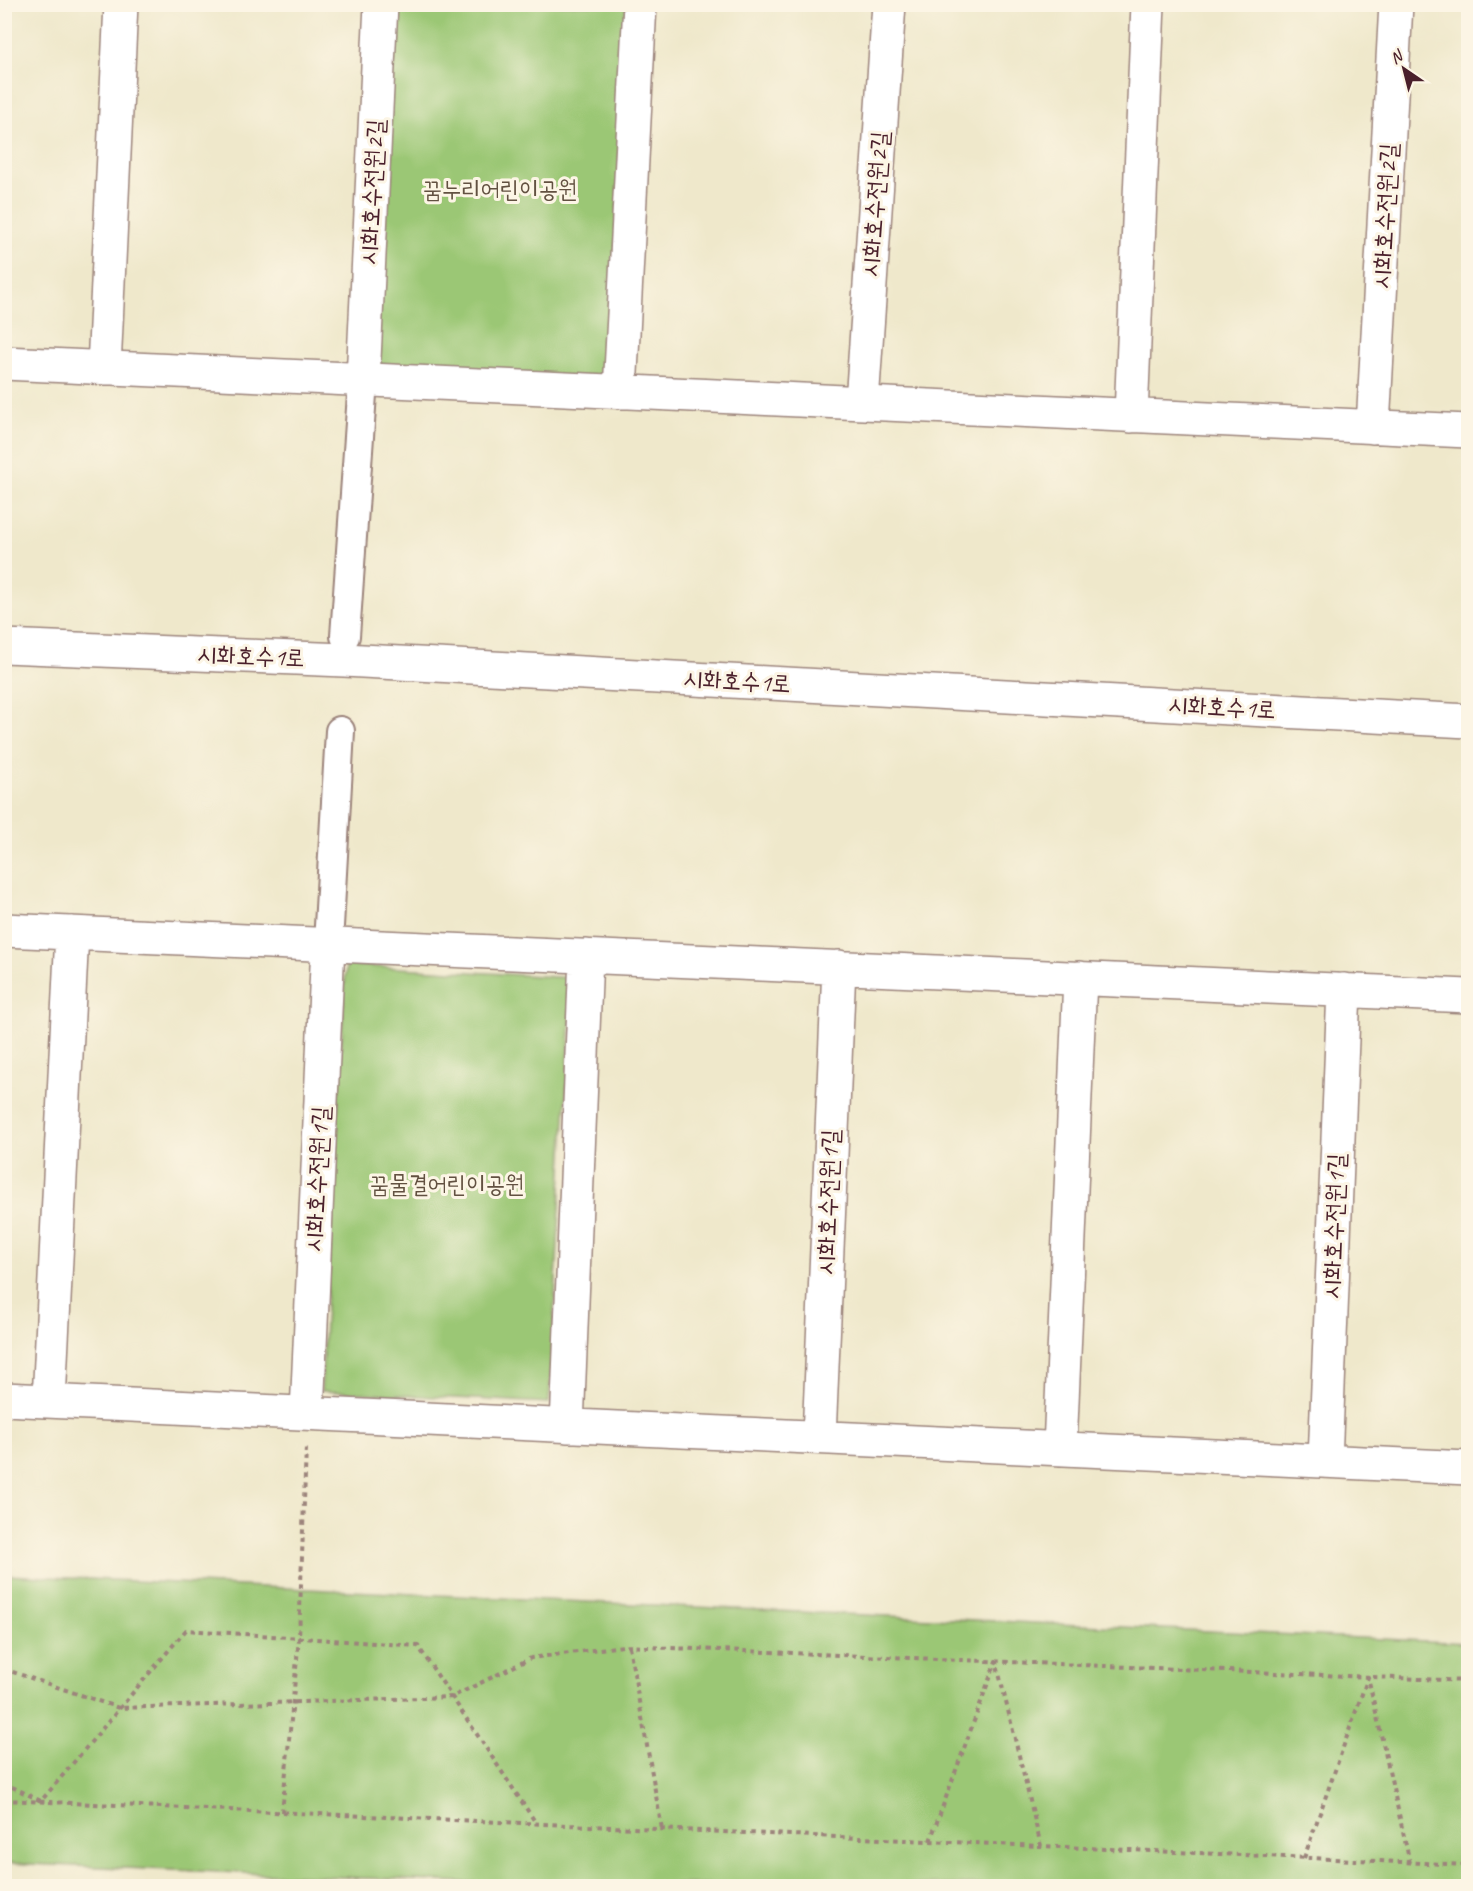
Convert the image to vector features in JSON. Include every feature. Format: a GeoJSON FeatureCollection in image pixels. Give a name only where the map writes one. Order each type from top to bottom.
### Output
{"type":"FeatureCollection","features":[{"type":"Feature","properties":{"kind":"street"},"geometry":{"type":"LineString","coordinates":[[104,368],[121,4]]}},
{"type":"Feature","properties":{"kind":"street","name":"시화호수전원2길"},"geometry":{"type":"LineString","coordinates":[[363,380],[381,4]]}},
{"type":"Feature","properties":{"kind":"street"},"geometry":{"type":"LineString","coordinates":[[620,392],[640,4]]}},
{"type":"Feature","properties":{"kind":"street","name":"시화호수전원2길"},"geometry":{"type":"LineString","coordinates":[[862,403],[889,4]]}},
{"type":"Feature","properties":{"kind":"street"},"geometry":{"type":"LineString","coordinates":[[1131,416],[1148,4]]}},
{"type":"Feature","properties":{"kind":"street","name":"시화호수전원2길"},"geometry":{"type":"LineString","coordinates":[[1373,427],[1396,4]]}},
{"type":"Feature","properties":{"kind":"street"},"geometry":{"type":"LineString","coordinates":[[4,363],[1468,431]]}},
{"type":"Feature","properties":{"kind":"street"},"geometry":{"type":"LineString","coordinates":[[345,636],[363,380]]}},
{"type":"Feature","properties":{"kind":"street","name":"시화호수1로"},"geometry":{"type":"LineString","coordinates":[[4,646],[344,660],[1468,721]]}},
{"type":"Feature","properties":{"kind":"street"},"geometry":{"type":"LineString","coordinates":[[328,944],[340,731]]}},
{"type":"Feature","properties":{"kind":"street"},"geometry":{"type":"LineString","coordinates":[[4,930],[1468,996]]}},
{"type":"Feature","properties":{"kind":"street"},"geometry":{"type":"LineString","coordinates":[[49,1401],[72,933]]}},
{"type":"Feature","properties":{"kind":"street","name":"시화호수전원1길"},"geometry":{"type":"LineString","coordinates":[[307,1413],[328,944]]}},
{"type":"Feature","properties":{"kind":"street"},"geometry":{"type":"LineString","coordinates":[[567,1426],[586,956]]}},
{"type":"Feature","properties":{"kind":"street","name":"시화호수전원1길"},"geometry":{"type":"LineString","coordinates":[[819,1437],[839,967]]}},
{"type":"Feature","properties":{"kind":"street"},"geometry":{"type":"LineString","coordinates":[[1059,1449],[1080,978]]}},
{"type":"Feature","properties":{"kind":"street","name":"시화호수전원1길"},"geometry":{"type":"LineString","coordinates":[[1325,1461],[1344,990]]}},
{"type":"Feature","properties":{"kind":"street"},"geometry":{"type":"LineString","coordinates":[[4,1399],[1468,1468]]}},
{"type":"Feature","properties":{"kind":"path"},"geometry":{"type":"LineString","coordinates":[[282,1812],[299,1638],[307,1413]]}},
{"type":"Feature","properties":{"kind":"path"},"geometry":{"type":"LineString","coordinates":[[41,1801],[186,1630],[418,1646],[536,1824]]}},
{"type":"Feature","properties":{"kind":"path"},"geometry":{"type":"LineString","coordinates":[[629,1646],[662,1829]]}},
{"type":"Feature","properties":{"kind":"path"},"geometry":{"type":"LineString","coordinates":[[4,1669],[119,1708],[452,1697],[531,1658],[629,1646],[1468,1681]]}},
{"type":"Feature","properties":{"kind":"path"},"geometry":{"type":"LineString","coordinates":[[930,1841],[996,1661]]}},
{"type":"Feature","properties":{"kind":"path"},"geometry":{"type":"LineString","coordinates":[[996,1661],[1041,1846]]}},
{"type":"Feature","properties":{"kind":"path"},"geometry":{"type":"LineString","coordinates":[[1304,1858],[1368,1677]]}},
{"type":"Feature","properties":{"kind":"path"},"geometry":{"type":"LineString","coordinates":[[1368,1677],[1410,1863]]}},
{"type":"Feature","properties":{"kind":"path"},"geometry":{"type":"LineString","coordinates":[[4,1783],[41,1801]]}},
{"type":"Feature","properties":{"kind":"path"},"geometry":{"type":"LineString","coordinates":[[4,1800],[1468,1865]]}},
{"type":"Feature","properties":{"kind":"green space","name":"꿈누리어린이공원"},"geometry":{"type":"Polygon","coordinates":[[[390,5],[626,5],[610,383],[374,374],[390,5]]]}},
{"type":"Feature","properties":{"kind":"green space","name":"꿈물결어린이공원"},"geometry":{"type":"Polygon","coordinates":[[[346,965],[573,978],[549,1403],[321,1391],[346,965]]]}},
{"type":"Feature","properties":{"kind":"green space"},"geometry":{"type":"Polygon","coordinates":[[[5,1575],[1468,1643],[1468,1886],[509,1884],[5,1863],[5,1575]]]}}]}
